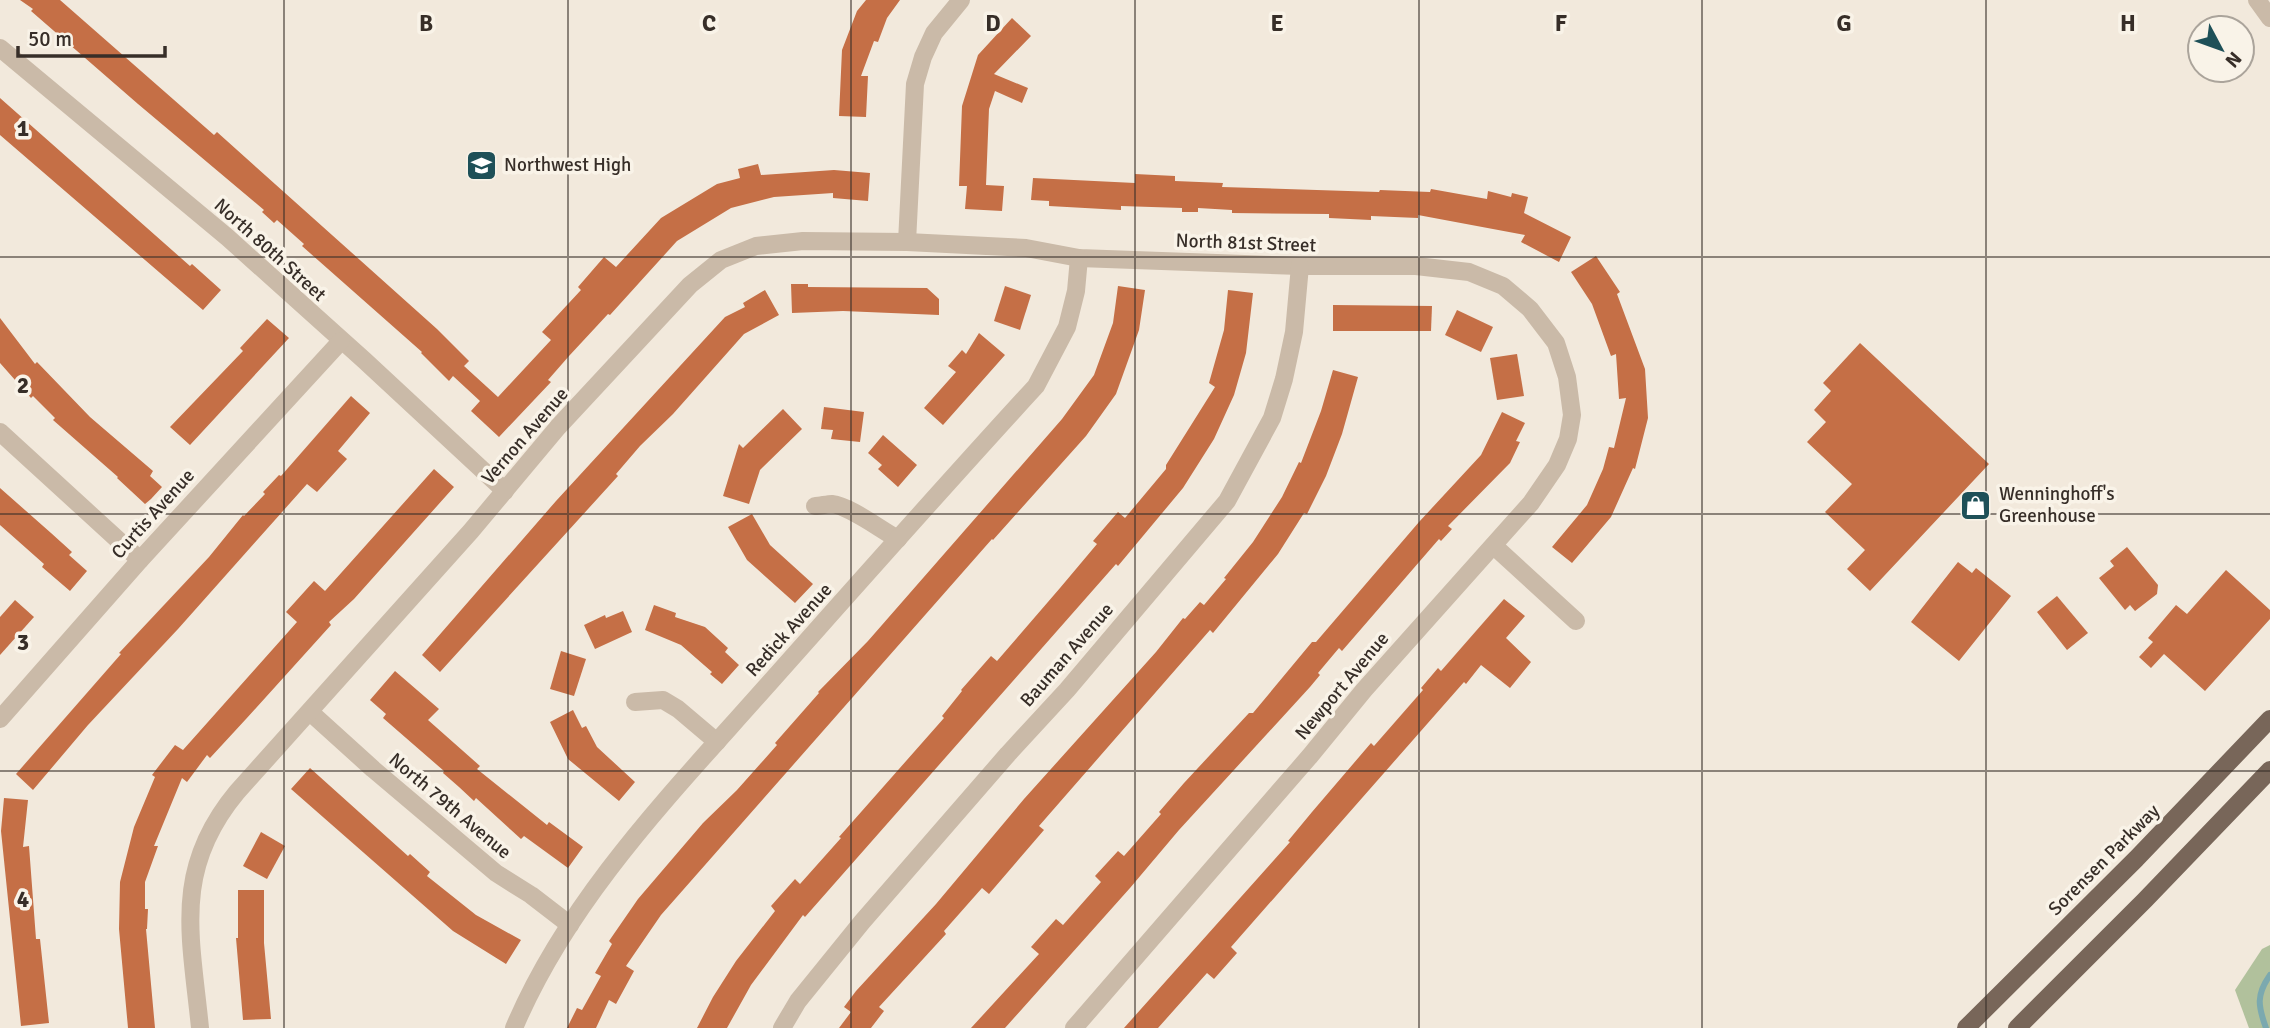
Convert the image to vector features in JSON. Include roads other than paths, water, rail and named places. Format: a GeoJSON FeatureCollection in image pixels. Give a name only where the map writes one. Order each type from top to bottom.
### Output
{"type":"FeatureCollection","features":[{"type":"Feature","properties":{"kind":"main road","name":"Sorensen Parkway"},"geometry":{"type":"LineString","coordinates":[[1966,1028],[2127,868],[2270,719]]}},
{"type":"Feature","properties":{"kind":"main road"},"geometry":{"type":"LineString","coordinates":[[2017,1028],[2270,770]]}},
{"type":"Feature","properties":{"kind":"street"},"geometry":{"type":"LineString","coordinates":[[907,242],[915,84],[934,33],[961,0]]}},
{"type":"Feature","properties":{"kind":"street"},"geometry":{"type":"LineString","coordinates":[[2257,0],[2270,18]]}},
{"type":"Feature","properties":{"kind":"street","name":"North 80th Street"},"geometry":{"type":"LineString","coordinates":[[0,48],[227,237],[505,491]]}},
{"type":"Feature","properties":{"kind":"street","name":"Vernon Avenue"},"geometry":{"type":"LineString","coordinates":[[200,1028],[190,898],[197,861],[206,837],[226,805],[505,491],[558,427],[690,285],[721,260],[756,246],[803,241],[907,242]]}},
{"type":"Feature","properties":{"kind":"street","name":"North 81st Street"},"geometry":{"type":"LineString","coordinates":[[907,242],[1026,247],[1079,258],[1300,266],[1407,266],[1469,272],[1503,286],[1530,309],[1556,343]]}},
{"type":"Feature","properties":{"kind":"street","name":"Redick Avenue"},"geometry":{"type":"LineString","coordinates":[[514,1028],[544,966],[598,882],[717,742],[1036,386],[1067,327],[1076,291],[1079,258]]}},
{"type":"Feature","properties":{"kind":"street","name":"Bauman Avenue"},"geometry":{"type":"LineString","coordinates":[[782,1028],[798,1001],[862,922],[1067,690],[1227,501],[1272,418],[1294,332],[1300,266]]}},
{"type":"Feature","properties":{"kind":"street","name":"Curtis Avenue"},"geometry":{"type":"LineString","coordinates":[[0,719],[140,560],[341,341]]}},
{"type":"Feature","properties":{"kind":"street","name":"Newport Avenue"},"geometry":{"type":"LineString","coordinates":[[1074,1028],[1546,483],[1569,439],[1572,415],[1567,377],[1556,343]]}},
{"type":"Feature","properties":{"kind":"street"},"geometry":{"type":"LineString","coordinates":[[0,432],[140,560]]}},
{"type":"Feature","properties":{"kind":"street"},"geometry":{"type":"LineString","coordinates":[[815,506],[833,504],[898,539]]}},
{"type":"Feature","properties":{"kind":"street"},"geometry":{"type":"LineString","coordinates":[[1494,546],[1576,621]]}},
{"type":"Feature","properties":{"kind":"street"},"geometry":{"type":"LineString","coordinates":[[635,702],[663,700],[678,709],[717,742]]}},
{"type":"Feature","properties":{"kind":"street","name":"North 79th Avenue"},"geometry":{"type":"LineString","coordinates":[[310,712],[496,873],[531,895],[570,925]]}},
{"type":"Feature","properties":{"kind":"waterway"},"geometry":{"type":"LineString","coordinates":[[2266,1028],[2261,1013],[2260,995],[2270,975]]}},
{"type":"Feature","properties":{"kind":"place","name":"Northwest High"},"geometry":{"type":"Point","coordinates":[481,165]}},
{"type":"Feature","properties":{"kind":"place","name":"Wenninghoff's Greenhouse"},"geometry":{"type":"Point","coordinates":[1976,505]}}]}
